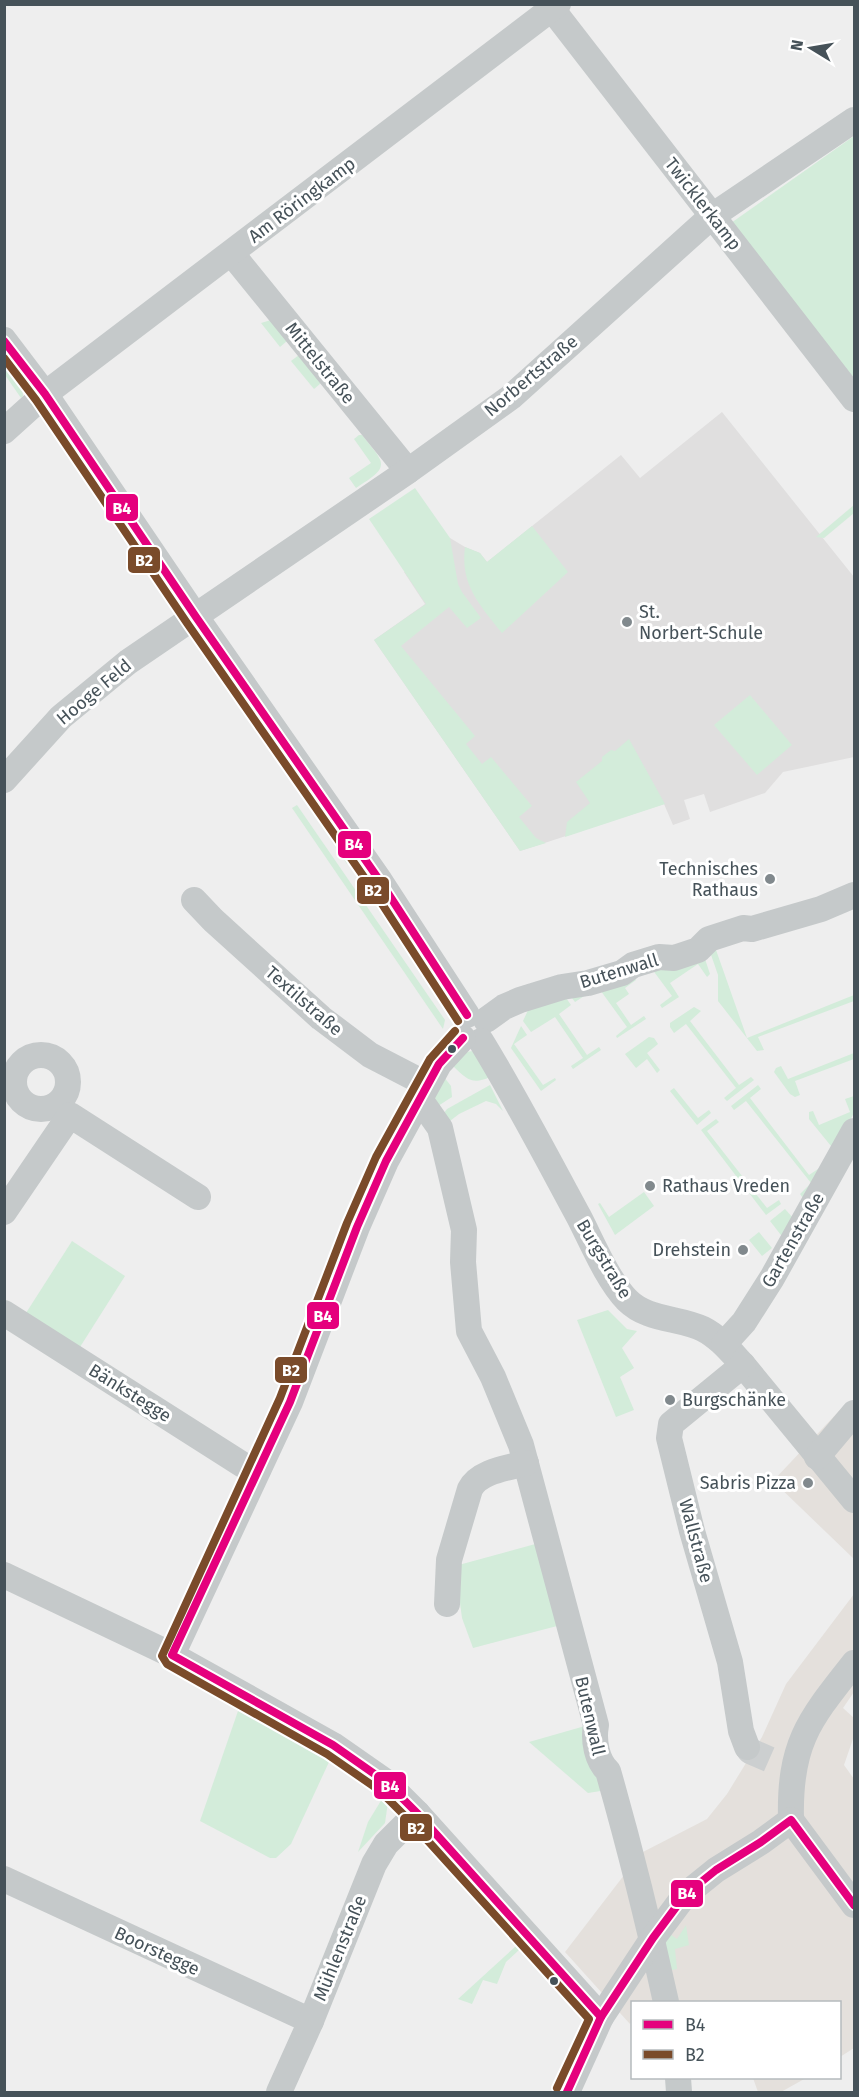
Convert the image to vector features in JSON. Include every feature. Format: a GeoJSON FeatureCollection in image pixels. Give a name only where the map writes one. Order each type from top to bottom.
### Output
{"type":"FeatureCollection","features":[{"type":"Feature","properties":{"kind":"street","name":"Twicklerkamp"},"geometry":{"type":"LineString","coordinates":[[555,7],[711,216],[855,399]]}},
{"type":"Feature","properties":{"kind":"street","name":"Am Röringkamp"},"geometry":{"type":"LineString","coordinates":[[4,431],[45,394],[555,7]]}},
{"type":"Feature","properties":{"kind":"street","name":"Norbertstraße"},"geometry":{"type":"LineString","coordinates":[[196,617],[511,397],[711,216],[855,120]]}},
{"type":"Feature","properties":{"kind":"street","name":"Mittelstraße"},"geometry":{"type":"LineString","coordinates":[[232,254],[408,471]]}},
{"type":"Feature","properties":{"kind":"street","name":"Burgstraße"},"geometry":{"type":"LineString","coordinates":[[4,340],[45,394],[196,617],[380,881],[474,1029],[523,1114],[603,1263],[625,1297],[636,1308],[647,1314],[702,1328],[724,1344],[855,1500]]}},
{"type":"Feature","properties":{"kind":"street","name":"Hooge Feld"},"geometry":{"type":"LineString","coordinates":[[4,780],[61,717],[128,662],[196,617]]}},
{"type":"Feature","properties":{"kind":"street","name":"Butenwall"},"geometry":{"type":"LineString","coordinates":[[172,1655],[290,1402],[357,1227],[386,1161],[422,1091],[439,1064],[474,1029],[504,1007],[519,1000],[622,973],[633,965],[659,957],[674,958],[698,950],[714,937],[743,928],[752,929],[821,909],[855,895]]}},
{"type":"Feature","properties":{"kind":"street","name":"Textilstraße"},"geometry":{"type":"LineString","coordinates":[[195,900],[213,920],[321,1018],[422,1091]]}},
{"type":"Feature","properties":{"kind":"street","name":"Butenwall"},"geometry":{"type":"LineString","coordinates":[[422,1091],[440,1128],[464,1230],[463,1262],[469,1330],[497,1387],[526,1462],[596,1725],[594,1736],[601,1765],[608,1771],[653,1938],[666,2001]]}},
{"type":"Feature","properties":{"kind":"street"},"geometry":{"type":"LineString","coordinates":[[4,1212],[63,1110],[198,1197]]}},
{"type":"Feature","properties":{"kind":"street","name":"Gartenstraße"},"geometry":{"type":"LineString","coordinates":[[724,1344],[744,1322],[767,1286],[855,1131]]}},
{"type":"Feature","properties":{"kind":"street","name":"Bänkstegge"},"geometry":{"type":"LineString","coordinates":[[4,1313],[243,1465],[258,1470]]}},
{"type":"Feature","properties":{"kind":"street","name":"Wallstraße"},"geometry":{"type":"LineString","coordinates":[[743,1365],[671,1424],[669,1438],[692,1531],[730,1662],[741,1731],[747,1747]]}},
{"type":"Feature","properties":{"kind":"street"},"geometry":{"type":"LineString","coordinates":[[817,1456],[855,1413]]}},
{"type":"Feature","properties":{"kind":"street"},"geometry":{"type":"LineString","coordinates":[[447,1604],[449,1560],[474,1481],[481,1476],[526,1462]]}},
{"type":"Feature","properties":{"kind":"street"},"geometry":{"type":"LineString","coordinates":[[4,1575],[172,1655],[333,1745],[386,1782],[417,1813],[601,2017]]}},
{"type":"Feature","properties":{"kind":"street"},"geometry":{"type":"LineString","coordinates":[[851,1894],[790,1820],[783,1766],[799,1744],[810,1721],[855,1663]]}},
{"type":"Feature","properties":{"kind":"street","name":"Mühlenstraße"},"geometry":{"type":"LineString","coordinates":[[279,2092],[311,2021],[374,1864],[386,1844],[417,1813]]}},
{"type":"Feature","properties":{"kind":"street"},"geometry":{"type":"LineString","coordinates":[[567,2092],[601,2017],[653,1938],[685,1895],[716,1870],[761,1842],[790,1820]]}},
{"type":"Feature","properties":{"kind":"street","name":"Boorstegge"},"geometry":{"type":"LineString","coordinates":[[4,1879],[311,2021]]}},
{"type":"Feature","properties":{"kind":"shaded area","name":"St. Norbert-Schule"},"geometry":{"type":"Polygon","coordinates":[[[722,412],[854,577],[854,757],[783,772],[765,793],[710,812],[704,794],[684,800],[690,819],[673,825],[664,804],[520,851],[374,640],[425,604],[404,572],[450,538],[480,553],[487,562],[621,455],[640,478],[722,412]]]}},
{"type":"Feature","properties":{"kind":"shaded area"},"geometry":{"type":"Polygon","coordinates":[[[839,1411],[854,1427],[854,1559],[773,1481],[839,1411]]]}},
{"type":"Feature","properties":{"kind":"shaded area"},"geometry":{"type":"Polygon","coordinates":[[[854,1594],[854,1692],[843,1708],[854,1718],[854,1736],[844,1765],[854,1779],[854,2048],[841,2056],[841,2001],[631,2001],[630,2024],[565,1952],[641,1853],[707,1819],[727,1794],[762,1737],[786,1684],[854,1594]]]}},
{"type":"Feature","properties":{"kind":"shaded area"},"geometry":{"type":"Polygon","coordinates":[[[753,2079],[804,2079],[781,2092],[758,2092],[753,2079]]]}},
{"type":"Feature","properties":{"kind":"green space"},"geometry":{"type":"Polygon","coordinates":[[[854,136],[854,383],[731,223],[854,136]]]}},
{"type":"Feature","properties":{"kind":"green space"},"geometry":{"type":"Polygon","coordinates":[[[271,320],[287,341],[280,347],[261,323],[271,320]]]}},
{"type":"Feature","properties":{"kind":"green space"},"geometry":{"type":"Polygon","coordinates":[[[299,355],[321,383],[314,389],[291,361],[299,355]]]}},
{"type":"Feature","properties":{"kind":"green space"},"geometry":{"type":"Polygon","coordinates":[[[6,362],[22,385],[23,396],[21,398],[5,375],[6,362]]]}},
{"type":"Feature","properties":{"kind":"green space"},"geometry":{"type":"Polygon","coordinates":[[[362,435],[376,453],[381,464],[375,475],[356,488],[349,478],[371,463],[354,439],[362,435]]]}},
{"type":"Feature","properties":{"kind":"green space"},"geometry":{"type":"Polygon","coordinates":[[[415,488],[450,538],[458,584],[481,618],[467,628],[449,607],[401,646],[475,736],[466,744],[482,764],[491,757],[532,806],[519,817],[536,838],[546,843],[520,851],[374,640],[426,604],[369,519],[415,488]]]}},
{"type":"Feature","properties":{"kind":"green space"},"geometry":{"type":"Polygon","coordinates":[[[854,505],[854,513],[824,538],[816,537],[854,505]]]}},
{"type":"Feature","properties":{"kind":"green space"},"geometry":{"type":"Polygon","coordinates":[[[532,526],[568,572],[502,633],[473,594],[466,573],[465,547],[480,553],[487,562],[532,526]]]}},
{"type":"Feature","properties":{"kind":"green space"},"geometry":{"type":"Polygon","coordinates":[[[750,695],[792,745],[757,775],[714,725],[750,695]]]}},
{"type":"Feature","properties":{"kind":"green space"},"geometry":{"type":"Polygon","coordinates":[[[629,739],[665,804],[565,837],[567,822],[590,803],[576,782],[602,761],[602,757],[611,750],[615,751],[629,739]]]}},
{"type":"Feature","properties":{"kind":"green space"},"geometry":{"type":"Polygon","coordinates":[[[308,800],[351,861],[347,864],[306,803],[308,800]]]}},
{"type":"Feature","properties":{"kind":"green space"},"geometry":{"type":"Polygon","coordinates":[[[297,805],[445,1020],[443,1029],[292,808],[297,805]]]}},
{"type":"Feature","properties":{"kind":"green space"},"geometry":{"type":"Polygon","coordinates":[[[715,947],[747,1038],[854,995],[854,1001],[758,1037],[764,1050],[757,1051],[718,1001],[718,975],[709,949],[715,947]]]}},
{"type":"Feature","properties":{"kind":"green space"},"geometry":{"type":"Polygon","coordinates":[[[704,956],[710,974],[707,977],[698,964],[670,983],[679,997],[662,1008],[660,1005],[672,996],[652,969],[641,976],[638,972],[661,965],[668,968],[704,956]]]}},
{"type":"Feature","properties":{"kind":"green space"},"geometry":{"type":"Polygon","coordinates":[[[633,974],[636,980],[625,988],[629,994],[616,1003],[631,1025],[644,1016],[646,1019],[617,1038],[616,1036],[627,1027],[598,987],[575,1002],[569,994],[633,974]]]}},
{"type":"Feature","properties":{"kind":"green space"},"geometry":{"type":"Polygon","coordinates":[[[564,995],[571,1005],[559,1014],[587,1055],[599,1047],[601,1050],[573,1069],[571,1066],[583,1058],[555,1017],[531,1032],[523,1021],[530,1006],[564,995]]]}},
{"type":"Feature","properties":{"kind":"green space"},"geometry":{"type":"Polygon","coordinates":[[[694,1007],[701,1011],[690,1021],[739,1085],[751,1077],[754,1080],[727,1101],[724,1098],[736,1088],[686,1024],[674,1033],[670,1027],[670,1023],[694,1007]]]}},
{"type":"Feature","properties":{"kind":"green space"},"geometry":{"type":"Polygon","coordinates":[[[521,1026],[527,1035],[514,1044],[543,1085],[555,1078],[556,1080],[541,1091],[511,1048],[521,1026]]]}},
{"type":"Feature","properties":{"kind":"green space"},"geometry":{"type":"Polygon","coordinates":[[[649,1037],[654,1038],[658,1044],[647,1053],[660,1070],[657,1073],[647,1059],[636,1068],[625,1054],[649,1037]]]}},
{"type":"Feature","properties":{"kind":"green space"},"geometry":{"type":"Polygon","coordinates":[[[472,1051],[493,1076],[471,1080],[453,1066],[467,1052],[472,1051]]]}},
{"type":"Feature","properties":{"kind":"green space"},"geometry":{"type":"Polygon","coordinates":[[[854,1053],[854,1059],[795,1081],[800,1095],[795,1097],[790,1094],[774,1072],[781,1066],[788,1079],[854,1053]]]}},
{"type":"Feature","properties":{"kind":"green space"},"geometry":{"type":"Polygon","coordinates":[[[444,1077],[451,1086],[452,1097],[438,1106],[434,1097],[444,1077]]]}},
{"type":"Feature","properties":{"kind":"green space"},"geometry":{"type":"Polygon","coordinates":[[[490,1085],[503,1111],[496,1104],[486,1101],[459,1114],[446,1124],[444,1113],[447,1109],[490,1085]]]}},
{"type":"Feature","properties":{"kind":"green space"},"geometry":{"type":"Polygon","coordinates":[[[758,1085],[761,1089],[750,1098],[809,1175],[821,1167],[803,1198],[800,1194],[811,1183],[746,1101],[734,1110],[731,1106],[758,1085]]]}},
{"type":"Feature","properties":{"kind":"green space"},"geometry":{"type":"Polygon","coordinates":[[[674,1088],[698,1118],[709,1110],[711,1113],[697,1125],[670,1091],[674,1088]]]}},
{"type":"Feature","properties":{"kind":"green space"},"geometry":{"type":"Polygon","coordinates":[[[854,1096],[854,1113],[836,1146],[831,1146],[809,1119],[809,1112],[813,1111],[819,1125],[850,1112],[845,1099],[854,1096]]]}},
{"type":"Feature","properties":{"kind":"green space"},"geometry":{"type":"Polygon","coordinates":[[[716,1119],[719,1122],[707,1131],[767,1208],[779,1200],[781,1204],[766,1215],[701,1130],[716,1119]]]}},
{"type":"Feature","properties":{"kind":"green space"},"geometry":{"type":"Polygon","coordinates":[[[644,1192],[654,1206],[615,1235],[598,1204],[600,1203],[609,1217],[644,1192]]]}},
{"type":"Feature","properties":{"kind":"green space"},"geometry":{"type":"Polygon","coordinates":[[[785,1209],[793,1218],[784,1239],[770,1221],[785,1209]]]}},
{"type":"Feature","properties":{"kind":"green space"},"geometry":{"type":"Polygon","coordinates":[[[759,1232],[772,1248],[762,1256],[749,1240],[759,1232]]]}},
{"type":"Feature","properties":{"kind":"green space"},"geometry":{"type":"Polygon","coordinates":[[[72,1241],[125,1276],[80,1347],[26,1313],[72,1241]]]}},
{"type":"Feature","properties":{"kind":"green space"},"geometry":{"type":"Polygon","coordinates":[[[608,1310],[627,1329],[637,1331],[622,1348],[634,1368],[620,1377],[634,1410],[616,1417],[577,1320],[608,1310]]]}},
{"type":"Feature","properties":{"kind":"green space"},"geometry":{"type":"Polygon","coordinates":[[[539,1543],[561,1625],[473,1648],[462,1618],[455,1566],[539,1543]]]}},
{"type":"Feature","properties":{"kind":"green space"},"geometry":{"type":"Polygon","coordinates":[[[238,1711],[329,1762],[291,1844],[276,1858],[270,1858],[200,1821],[238,1711]]]}},
{"type":"Feature","properties":{"kind":"green space"},"geometry":{"type":"Polygon","coordinates":[[[585,1726],[607,1790],[588,1793],[529,1742],[585,1726]]]}},
{"type":"Feature","properties":{"kind":"green space"},"geometry":{"type":"Polygon","coordinates":[[[382,1799],[388,1802],[385,1823],[358,1852],[368,1822],[382,1799]]]}},
{"type":"Feature","properties":{"kind":"green space"},"geometry":{"type":"Polygon","coordinates":[[[686,1925],[689,1945],[675,1949],[677,1969],[667,1971],[660,1939],[667,1932],[677,1939],[686,1925]]]}},
{"type":"Feature","properties":{"kind":"green space"},"geometry":{"type":"Polygon","coordinates":[[[516,1946],[519,1950],[506,1962],[497,1984],[483,1980],[472,2004],[458,1999],[516,1946]]]}},
{"type":"Feature","properties":{"kind":"tunnel"},"geometry":{"type":"LineString","coordinates":[[747,1747],[750,1751],[775,1762]]}},
{"type":"Feature","properties":{"kind":"transit line","name":"B4"},"geometry":{"type":"LineString","coordinates":[[4,341],[45,394],[196,617],[380,881],[467,1015]]}},
{"type":"Feature","properties":{"kind":"transit line","name":"B2"},"geometry":{"type":"LineString","coordinates":[[4,358],[36,400],[187,623],[371,887],[458,1021]]}},
{"type":"Feature","properties":{"kind":"transit line","name":"B2"},"geometry":{"type":"LineString","coordinates":[[455,1031],[430,1059],[376,1157],[347,1223],[280,1398],[162,1656],[167,1664],[327,1754],[379,1790],[409,1820],[589,2019],[557,2088]]}},
{"type":"Feature","properties":{"kind":"transit line","name":"B4"},"geometry":{"type":"LineString","coordinates":[[463,1038],[439,1064],[386,1161],[357,1227],[290,1402],[172,1655],[333,1745],[386,1782],[417,1813],[601,2017]]}},
{"type":"Feature","properties":{"kind":"transit line","name":"B4"},"geometry":{"type":"LineString","coordinates":[[567,2092],[601,2017],[653,1938],[685,1895],[716,1870],[791,1820],[854,1905]]}},
{"type":"Feature","properties":{"kind":"place","name":"St. Norbert-Schule"},"geometry":{"type":"Point","coordinates":[627,622]}},
{"type":"Feature","properties":{"kind":"place","name":"Technisches Rathaus"},"geometry":{"type":"Point","coordinates":[770,879]}},
{"type":"Feature","properties":{"kind":"place","name":"Rathaus Vreden"},"geometry":{"type":"Point","coordinates":[650,1186]}},
{"type":"Feature","properties":{"kind":"place","name":"Drehstein"},"geometry":{"type":"Point","coordinates":[743,1250]}},
{"type":"Feature","properties":{"kind":"place","name":"Burgschänke"},"geometry":{"type":"Point","coordinates":[670,1400]}},
{"type":"Feature","properties":{"kind":"place","name":"Sabris Pizza"},"geometry":{"type":"Point","coordinates":[808,1483]}}]}
